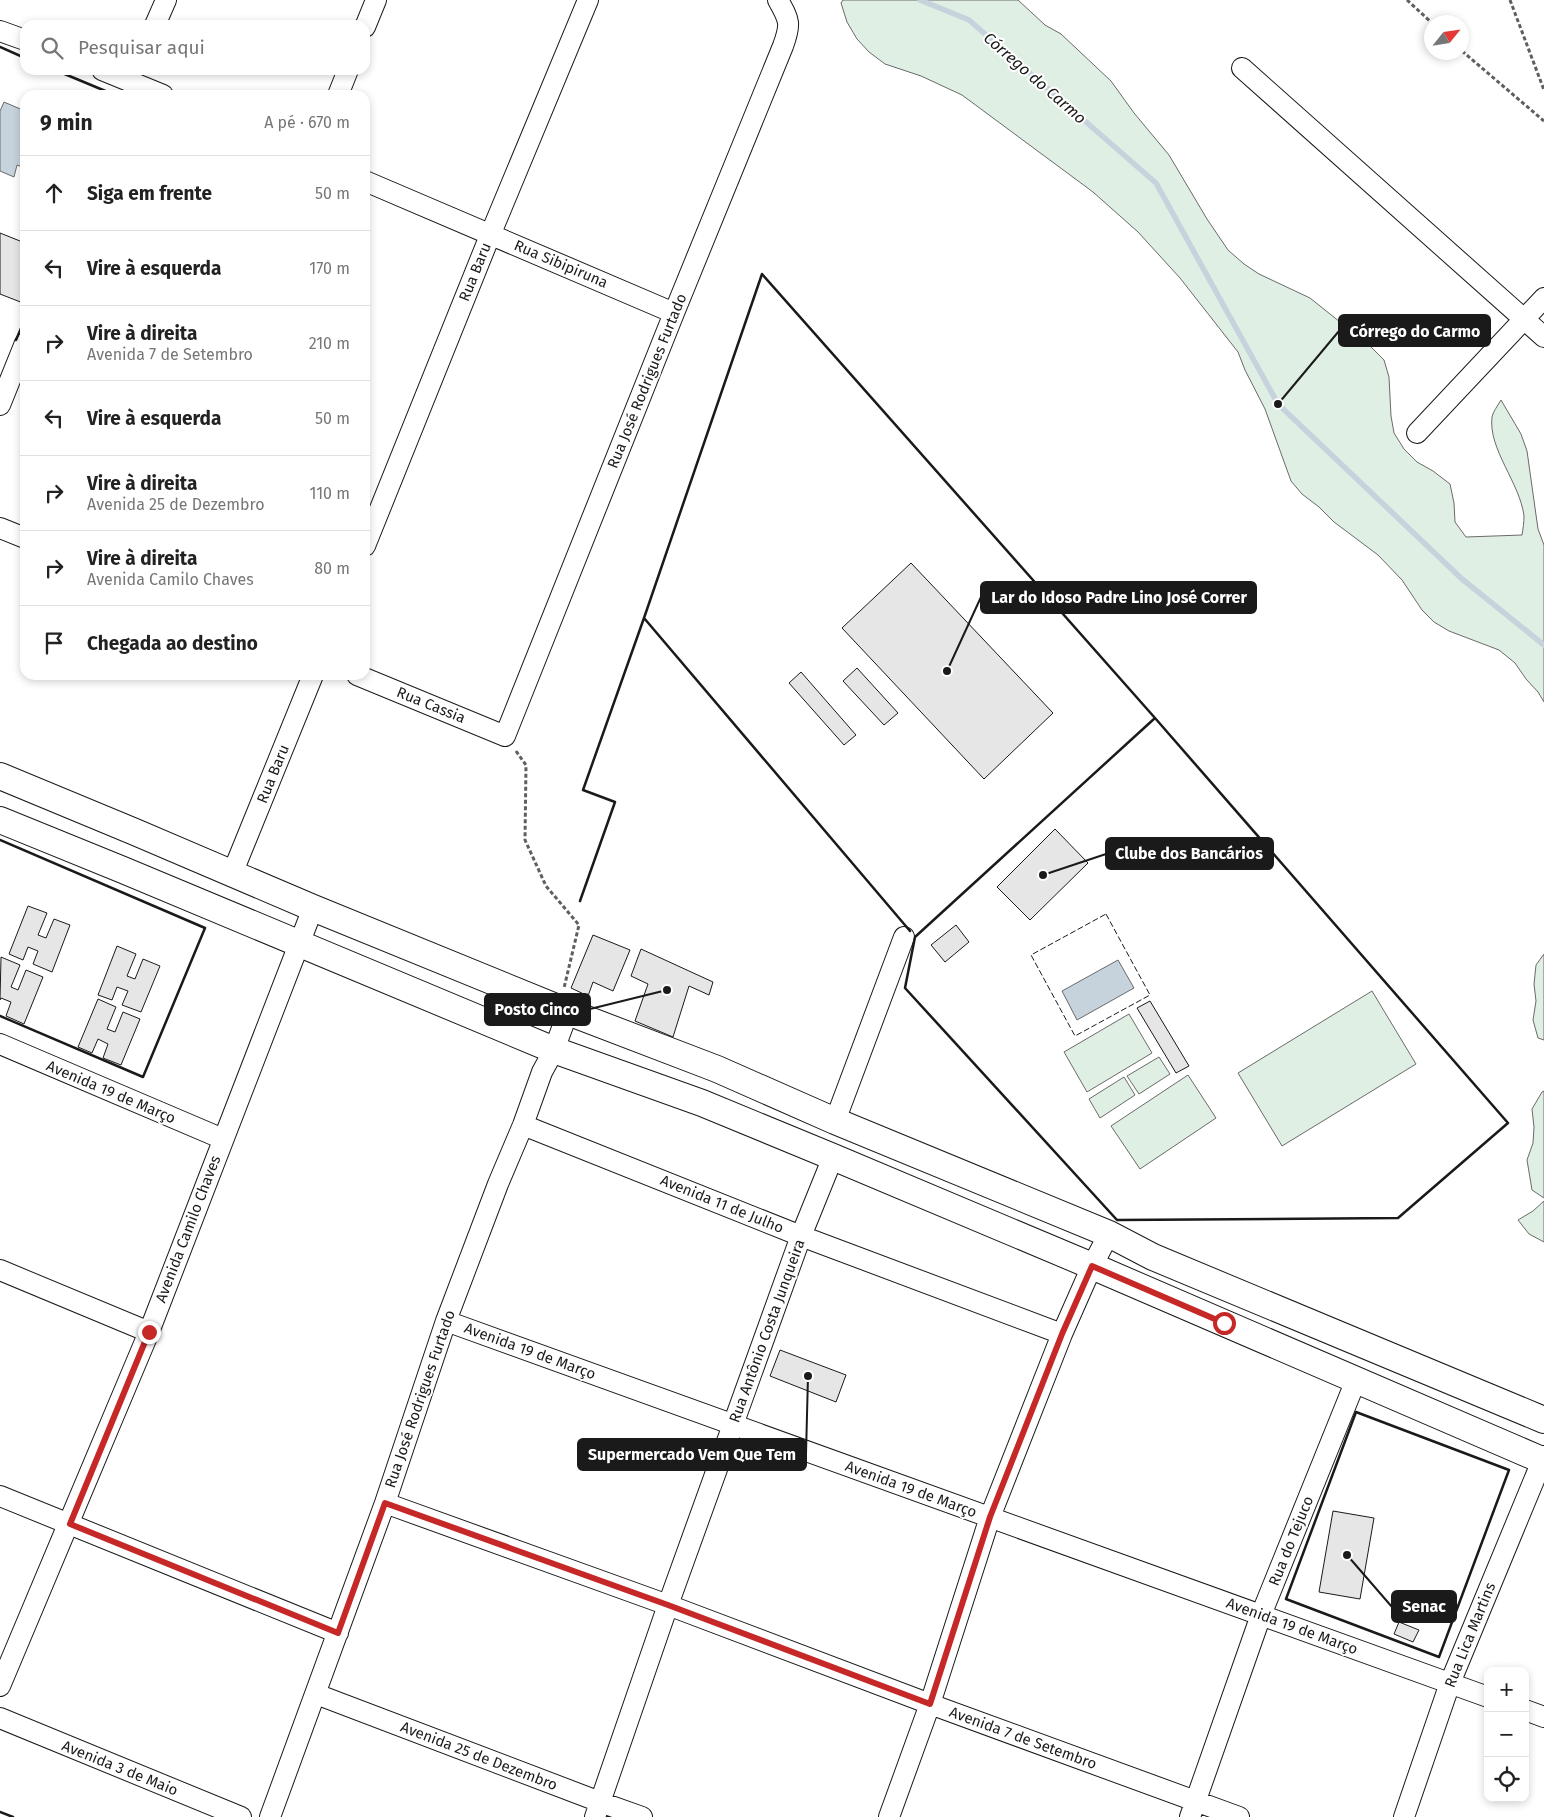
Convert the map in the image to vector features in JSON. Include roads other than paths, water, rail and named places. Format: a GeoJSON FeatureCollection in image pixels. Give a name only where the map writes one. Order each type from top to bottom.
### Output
{"type":"FeatureCollection","features":[{"type":"Feature","properties":{"kind":"main road"},"geometry":{"type":"LineString","coordinates":[[0,776],[313,908],[567,1002],[835,1121],[1109,1234],[1153,1257],[1544,1420]]}},
{"type":"Feature","properties":{"kind":"main road"},"geometry":{"type":"LineString","coordinates":[[0,820],[554,1050],[702,1103],[833,1157],[1543,1459]]}},
{"type":"Feature","properties":{"kind":"main road"},"geometry":{"type":"LineString","coordinates":[[702,1103],[717,1068]]}},
{"type":"Feature","properties":{"kind":"street"},"geometry":{"type":"LineString","coordinates":[[158,20],[166,0]]}},
{"type":"Feature","properties":{"kind":"street"},"geometry":{"type":"LineString","coordinates":[[368,20],[376,0]]}},
{"type":"Feature","properties":{"kind":"street","name":"Rua Baru"},"geometry":{"type":"LineString","coordinates":[[370,533],[490,233],[588,0]]}},
{"type":"Feature","properties":{"kind":"street","name":"Rua José Rodrigues Furtado"},"geometry":{"type":"LineString","coordinates":[[505,736],[790,27],[786,13],[778,0]]}},
{"type":"Feature","properties":{"kind":"street"},"geometry":{"type":"LineString","coordinates":[[0,30],[20,38]]}},
{"type":"Feature","properties":{"kind":"street"},"geometry":{"type":"LineString","coordinates":[[1242,68],[1544,337]]}},
{"type":"Feature","properties":{"kind":"street"},"geometry":{"type":"LineString","coordinates":[[114,75],[151,90]]}},
{"type":"Feature","properties":{"kind":"street"},"geometry":{"type":"LineString","coordinates":[[340,90],[346,75]]}},
{"type":"Feature","properties":{"kind":"street","name":"Rua Sibipiruna"},"geometry":{"type":"LineString","coordinates":[[370,183],[674,313]]}},
{"type":"Feature","properties":{"kind":"street"},"geometry":{"type":"LineString","coordinates":[[1417,433],[1544,298]]}},
{"type":"Feature","properties":{"kind":"street"},"geometry":{"type":"LineString","coordinates":[[0,405],[20,356]]}},
{"type":"Feature","properties":{"kind":"street"},"geometry":{"type":"LineString","coordinates":[[0,528],[20,536]]}},
{"type":"Feature","properties":{"kind":"street","name":"Rua Baru"},"geometry":{"type":"LineString","coordinates":[[232,874],[311,680]]}},
{"type":"Feature","properties":{"kind":"street","name":"Rua Cassia"},"geometry":{"type":"LineString","coordinates":[[368,680],[505,736]]}},
{"type":"Feature","properties":{"kind":"street","name":"Avenida Camilo Chaves"},"geometry":{"type":"LineString","coordinates":[[0,1686],[70,1524],[149,1332],[222,1139],[313,908]]}},
{"type":"Feature","properties":{"kind":"street"},"geometry":{"type":"LineString","coordinates":[[835,1121],[904,937]]}},
{"type":"Feature","properties":{"kind":"street","name":"Rua José Rodrigues Furtado"},"geometry":{"type":"LineString","coordinates":[[270,1817],[385,1503],[446,1321],[542,1072],[554,1050],[567,1002]]}},
{"type":"Feature","properties":{"kind":"street","name":"Avenida 19 de Março"},"geometry":{"type":"LineString","coordinates":[[0,1044],[222,1139]]}},
{"type":"Feature","properties":{"kind":"street","name":"Avenida 11 de Julho"},"geometry":{"type":"LineString","coordinates":[[523,1125],[801,1236],[1062,1334]]}},
{"type":"Feature","properties":{"kind":"street","name":"Rua Antônio Costa Junqueira"},"geometry":{"type":"LineString","coordinates":[[597,1810],[668,1605],[801,1236],[833,1157]]}},
{"type":"Feature","properties":{"kind":"street"},"geometry":{"type":"LineString","coordinates":[[889,1817],[930,1704],[990,1517],[1062,1334],[1092,1266],[1109,1234]]}},
{"type":"Feature","properties":{"kind":"street"},"geometry":{"type":"LineString","coordinates":[[0,1270],[149,1332]]}},
{"type":"Feature","properties":{"kind":"street","name":"Avenida 19 de Março"},"geometry":{"type":"LineString","coordinates":[[446,1321],[1484,1696]]}},
{"type":"Feature","properties":{"kind":"street","name":"Rua do Tejuco"},"geometry":{"type":"LineString","coordinates":[[1192,1809],[1261,1615],[1356,1380]]}},
{"type":"Feature","properties":{"kind":"street","name":"Rua Lica Martins"},"geometry":{"type":"LineString","coordinates":[[1404,1817],[1450,1683],[1543,1459]]}},
{"type":"Feature","properties":{"kind":"street"},"geometry":{"type":"LineString","coordinates":[[0,1496],[338,1633]]}},
{"type":"Feature","properties":{"kind":"street","name":"Avenida 7 de Setembro"},"geometry":{"type":"LineString","coordinates":[[385,1503],[668,1605],[930,1704],[1192,1809],[1239,1817]]}},
{"type":"Feature","properties":{"kind":"street","name":"Avenida 25 de Dezembro"},"geometry":{"type":"LineString","coordinates":[[316,1694],[597,1810],[642,1817]]}},
{"type":"Feature","properties":{"kind":"street"},"geometry":{"type":"LineString","coordinates":[[1529,1711],[1544,1717]]}},
{"type":"Feature","properties":{"kind":"street","name":"Avenida 3 de Maio"},"geometry":{"type":"LineString","coordinates":[[0,1718],[241,1817]]}},
{"type":"Feature","properties":{"kind":"waterway","name":"Córrego do Carmo"},"geometry":{"type":"LineString","coordinates":[[920,0],[969,20],[1156,183],[1278,404],[1462,579],[1544,645]]}},
{"type":"Feature","properties":{"kind":"place","name":"Córrego do Carmo"},"geometry":{"type":"Point","coordinates":[1278,404]}},
{"type":"Feature","properties":{"kind":"place","name":"Lar do Idoso Padre Lino José Correr"},"geometry":{"type":"Point","coordinates":[947,671]}},
{"type":"Feature","properties":{"kind":"place","name":"Clube dos Bancários"},"geometry":{"type":"Point","coordinates":[1043,875]}},
{"type":"Feature","properties":{"kind":"place","name":"Posto Cinco"},"geometry":{"type":"Point","coordinates":[667,990]}},
{"type":"Feature","properties":{"kind":"place","name":"Supermercado Vem Que Tem"},"geometry":{"type":"Point","coordinates":[808,1376]}},
{"type":"Feature","properties":{"kind":"place","name":"Senac"},"geometry":{"type":"Point","coordinates":[1347,1555]}}]}
